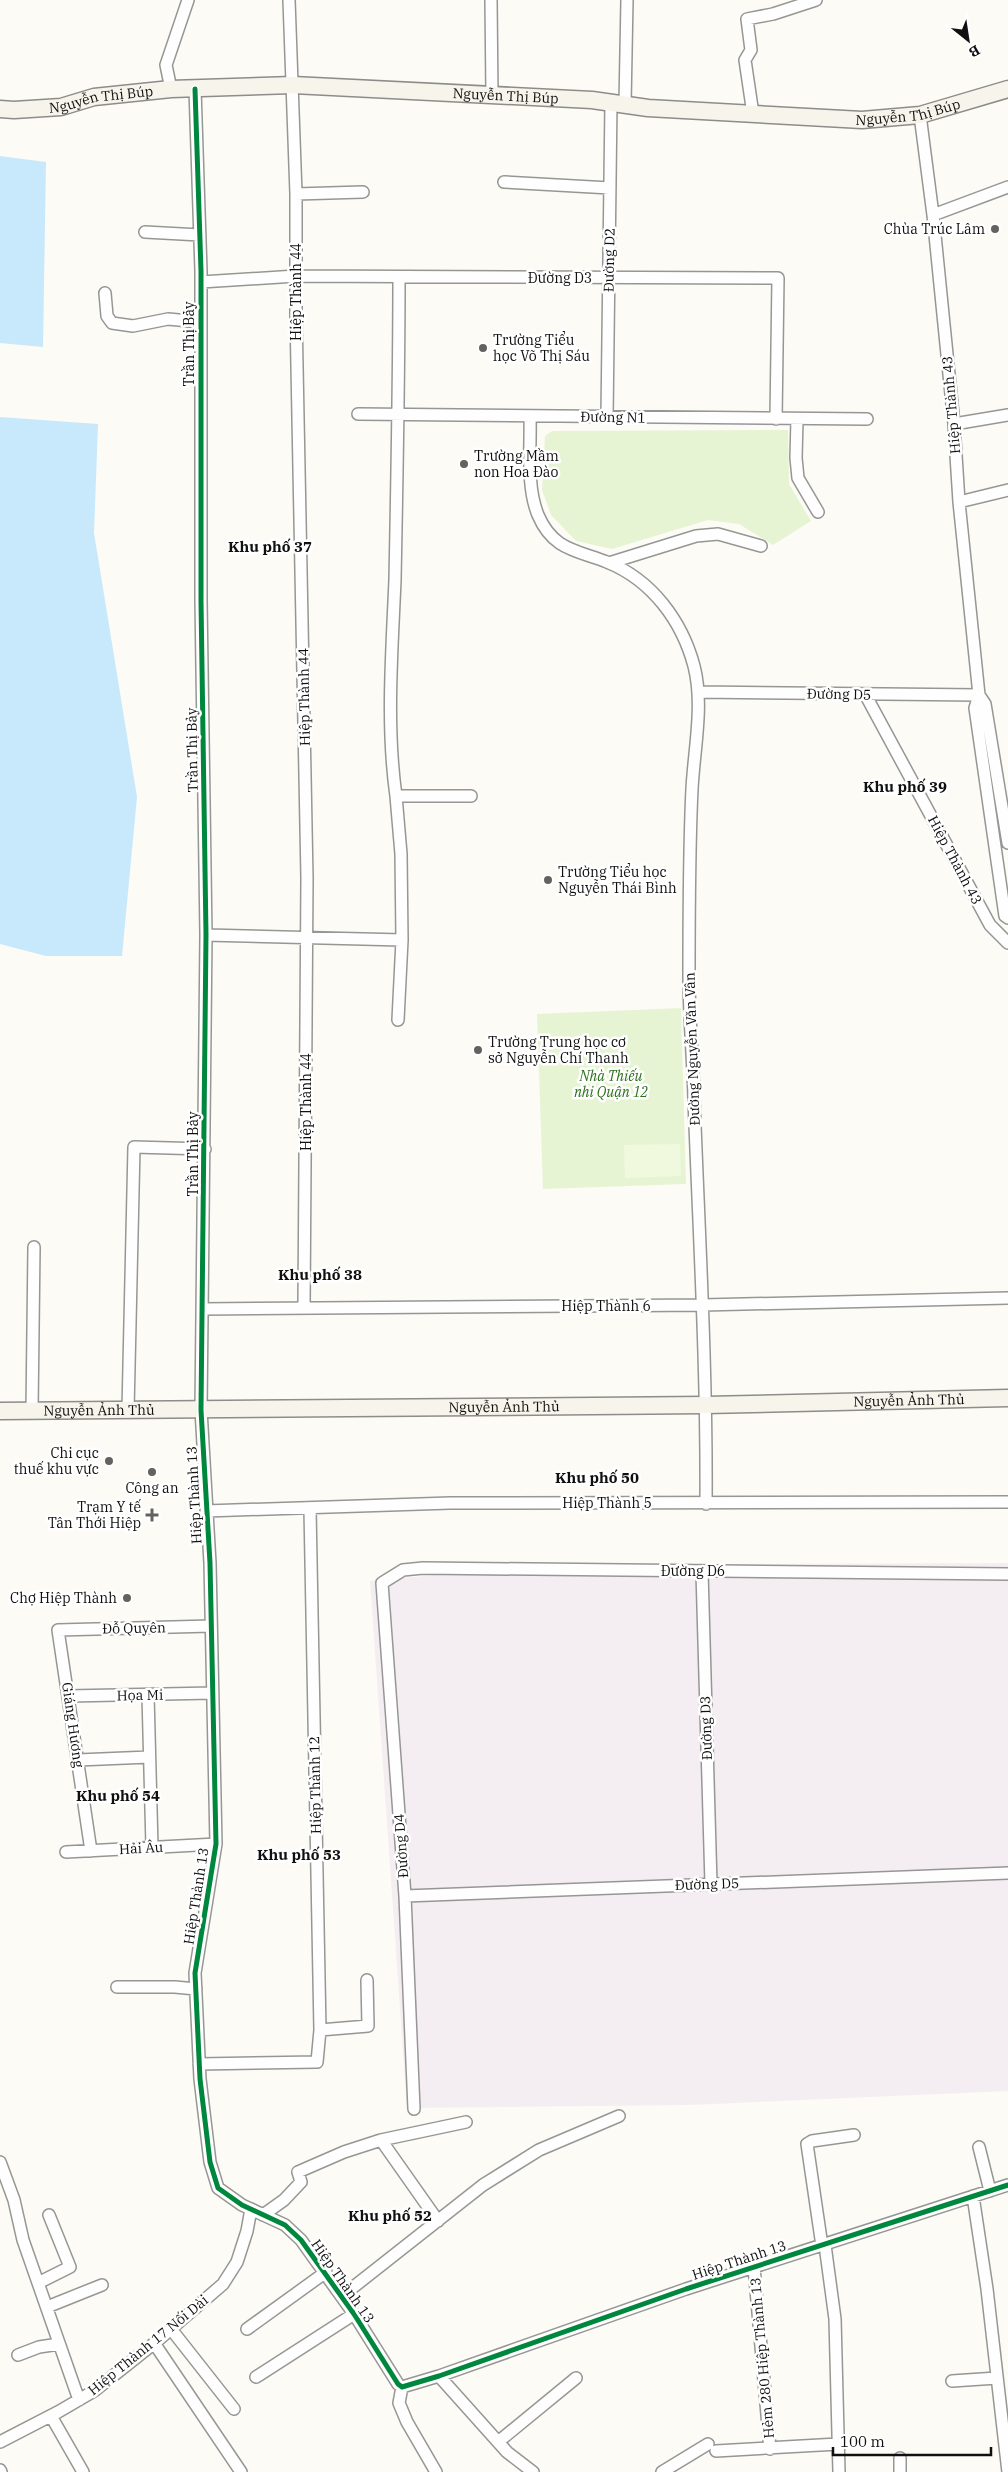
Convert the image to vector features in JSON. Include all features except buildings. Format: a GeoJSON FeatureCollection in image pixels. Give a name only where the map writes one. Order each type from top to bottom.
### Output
{"type":"FeatureCollection","features":[{"type":"Feature","properties":{"kind":"main road","name":"Nguyễn Thị Búp"},"geometry":{"type":"LineString","coordinates":[[0,109],[61,107],[94,97],[171,89],[293,86],[492,95],[862,120],[920,115],[1008,89]]}},
{"type":"Feature","properties":{"kind":"main road","name":"Nguyễn Ảnh Thủ"},"geometry":{"type":"LineString","coordinates":[[0,1411],[706,1406],[1008,1398]]}},
{"type":"Feature","properties":{"kind":"street"},"geometry":{"type":"LineString","coordinates":[[171,89],[166,65],[188,0]]}},
{"type":"Feature","properties":{"kind":"street","name":"Hiệp Thành 44"},"geometry":{"type":"LineString","coordinates":[[289,0],[296,194],[307,938],[304,1308]]}},
{"type":"Feature","properties":{"kind":"street"},"geometry":{"type":"LineString","coordinates":[[491,0],[492,95]]}},
{"type":"Feature","properties":{"kind":"street","name":"Đường D2"},"geometry":{"type":"LineString","coordinates":[[607,417],[610,188],[627,0]]}},
{"type":"Feature","properties":{"kind":"street"},"geometry":{"type":"LineString","coordinates":[[753,114],[745,60],[751,50],[747,19],[773,14],[815,0]]}},
{"type":"Feature","properties":{"kind":"street","name":"Trần Thị Bảy"},"geometry":{"type":"LineString","coordinates":[[196,89],[201,282],[201,601],[206,935],[203,1310],[200,1410]]}},
{"type":"Feature","properties":{"kind":"street","name":"Hiệp Thành 43"},"geometry":{"type":"LineString","coordinates":[[920,115],[933,215],[954,424],[958,502],[979,695],[975,708],[1005,916],[1008,918]]}},
{"type":"Feature","properties":{"kind":"street"},"geometry":{"type":"LineString","coordinates":[[504,182],[610,188]]}},
{"type":"Feature","properties":{"kind":"street"},"geometry":{"type":"LineString","coordinates":[[933,215],[1008,187]]}},
{"type":"Feature","properties":{"kind":"street"},"geometry":{"type":"LineString","coordinates":[[296,194],[362,192]]}},
{"type":"Feature","properties":{"kind":"street"},"geometry":{"type":"LineString","coordinates":[[145,232],[200,235]]}},
{"type":"Feature","properties":{"kind":"street","name":"Đường D3"},"geometry":{"type":"LineString","coordinates":[[201,282],[296,276],[778,278],[776,419]]}},
{"type":"Feature","properties":{"kind":"street"},"geometry":{"type":"LineString","coordinates":[[398,1020],[402,940],[401,854],[392,768],[390,671],[399,415],[399,277]]}},
{"type":"Feature","properties":{"kind":"street"},"geometry":{"type":"LineString","coordinates":[[105,293],[107,316],[112,323],[133,326],[168,318],[200,322]]}},
{"type":"Feature","properties":{"kind":"street","name":"Đường N1"},"geometry":{"type":"LineString","coordinates":[[358,414],[867,419]]}},
{"type":"Feature","properties":{"kind":"street"},"geometry":{"type":"LineString","coordinates":[[954,424],[1008,415]]}},
{"type":"Feature","properties":{"kind":"street","name":"Đường Nguyễn Văn Vân"},"geometry":{"type":"LineString","coordinates":[[530,416],[532,498],[538,516],[546,530],[558,542],[573,551],[609,563],[635,578],[657,596],[671,614],[685,638],[694,667],[698,692],[692,788],[689,980],[703,1306],[706,1504]]}},
{"type":"Feature","properties":{"kind":"street"},"geometry":{"type":"LineString","coordinates":[[797,419],[796,458],[798,478],[818,512]]}},
{"type":"Feature","properties":{"kind":"street"},"geometry":{"type":"LineString","coordinates":[[958,502],[1008,490]]}},
{"type":"Feature","properties":{"kind":"street"},"geometry":{"type":"LineString","coordinates":[[609,563],[696,536],[718,534],[762,546]]}},
{"type":"Feature","properties":{"kind":"street","name":"Đường D5"},"geometry":{"type":"LineString","coordinates":[[698,692],[979,695]]}},
{"type":"Feature","properties":{"kind":"street","name":"Hiệp Thành 43"},"geometry":{"type":"LineString","coordinates":[[865,694],[990,925],[1008,943]]}},
{"type":"Feature","properties":{"kind":"street","name":"Hiệp Thành 43"},"geometry":{"type":"LineString","coordinates":[[979,695],[985,704],[1008,843]]}},
{"type":"Feature","properties":{"kind":"street"},"geometry":{"type":"LineString","coordinates":[[396,796],[471,796]]}},
{"type":"Feature","properties":{"kind":"street"},"geometry":{"type":"LineString","coordinates":[[206,935],[402,940]]}},
{"type":"Feature","properties":{"kind":"street"},"geometry":{"type":"LineString","coordinates":[[128,1410],[134,1147],[205,1149]]}},
{"type":"Feature","properties":{"kind":"street"},"geometry":{"type":"LineString","coordinates":[[32,1411],[34,1247]]}},
{"type":"Feature","properties":{"kind":"street","name":"Hiệp Thành 6"},"geometry":{"type":"LineString","coordinates":[[203,1310],[703,1306],[1008,1298]]}},
{"type":"Feature","properties":{"kind":"street","name":"Hiệp Thành 13"},"geometry":{"type":"LineString","coordinates":[[200,1410],[211,1626],[216,1844],[195,1973],[199,2064],[213,2177],[223,2193],[284,2225],[301,2240],[326,2272],[398,2384],[402,2387],[439,2376],[754,2267],[1008,2185]]}},
{"type":"Feature","properties":{"kind":"street","name":"Hiệp Thành 5"},"geometry":{"type":"LineString","coordinates":[[206,1511],[450,1502],[706,1504],[1008,1502]]}},
{"type":"Feature","properties":{"kind":"street","name":"Hiệp Thành 12"},"geometry":{"type":"LineString","coordinates":[[199,2064],[317,2062],[320,2030],[310,1508]]}},
{"type":"Feature","properties":{"kind":"street","name":"Đường D6"},"geometry":{"type":"LineString","coordinates":[[382,1583],[403,1570],[423,1568],[1008,1574]]}},
{"type":"Feature","properties":{"kind":"street","name":"Đường D3"},"geometry":{"type":"LineString","coordinates":[[702,1572],[711,1884]]}},
{"type":"Feature","properties":{"kind":"street","name":"Đường D4"},"geometry":{"type":"LineString","coordinates":[[382,1583],[405,1896],[414,2109]]}},
{"type":"Feature","properties":{"kind":"street","name":"Đỗ Quyên"},"geometry":{"type":"LineString","coordinates":[[58,1630],[211,1626]]}},
{"type":"Feature","properties":{"kind":"street","name":"Giáng Hương"},"geometry":{"type":"LineString","coordinates":[[58,1630],[91,1851]]}},
{"type":"Feature","properties":{"kind":"street","name":"Họa Mi"},"geometry":{"type":"LineString","coordinates":[[69,1696],[212,1693]]}},
{"type":"Feature","properties":{"kind":"street"},"geometry":{"type":"LineString","coordinates":[[148,1695],[152,1847]]}},
{"type":"Feature","properties":{"kind":"street"},"geometry":{"type":"LineString","coordinates":[[78,1760],[150,1757]]}},
{"type":"Feature","properties":{"kind":"street","name":"Hải Âu"},"geometry":{"type":"LineString","coordinates":[[66,1852],[216,1844]]}},
{"type":"Feature","properties":{"kind":"street","name":"Đường D5"},"geometry":{"type":"LineString","coordinates":[[405,1896],[1008,1873]]}},
{"type":"Feature","properties":{"kind":"street"},"geometry":{"type":"LineString","coordinates":[[320,2030],[368,2026],[367,1980]]}},
{"type":"Feature","properties":{"kind":"street"},"geometry":{"type":"LineString","coordinates":[[117,1987],[196,1989]]}},
{"type":"Feature","properties":{"kind":"street"},"geometry":{"type":"LineString","coordinates":[[342,2296],[483,2185],[539,2150],[619,2116]]}},
{"type":"Feature","properties":{"kind":"street"},"geometry":{"type":"LineString","coordinates":[[263,2215],[284,2200],[301,2182],[298,2172],[344,2152],[381,2140],[429,2132],[466,2122]]}},
{"type":"Feature","properties":{"kind":"street"},"geometry":{"type":"LineString","coordinates":[[838,2472],[835,2319],[807,2144],[812,2141],[854,2135]]}},
{"type":"Feature","properties":{"kind":"street"},"geometry":{"type":"LineString","coordinates":[[381,2140],[438,2221]]}},
{"type":"Feature","properties":{"kind":"street"},"geometry":{"type":"LineString","coordinates":[[979,2147],[990,2191]]}},
{"type":"Feature","properties":{"kind":"street"},"geometry":{"type":"LineString","coordinates":[[0,2162],[46,2308],[78,2400]]}},
{"type":"Feature","properties":{"kind":"street"},"geometry":{"type":"LineString","coordinates":[[973,2196],[987,2289],[1008,2472]]}},
{"type":"Feature","properties":{"kind":"street","name":"Hiệp Thành 17 Nối Dài"},"geometry":{"type":"LineString","coordinates":[[0,2442],[94,2391],[223,2284],[237,2262],[247,2231],[251,2209]]}},
{"type":"Feature","properties":{"kind":"street"},"geometry":{"type":"LineString","coordinates":[[38,2283],[70,2267],[49,2215]]}},
{"type":"Feature","properties":{"kind":"street","name":"Hẻm 280 Hiệp Thành 13"},"geometry":{"type":"LineString","coordinates":[[754,2267],[770,2449]]}},
{"type":"Feature","properties":{"kind":"street"},"geometry":{"type":"LineString","coordinates":[[247,2328],[326,2272]]}},
{"type":"Feature","properties":{"kind":"street"},"geometry":{"type":"LineString","coordinates":[[46,2308],[102,2284]]}},
{"type":"Feature","properties":{"kind":"street"},"geometry":{"type":"LineString","coordinates":[[256,2378],[354,2314]]}},
{"type":"Feature","properties":{"kind":"street"},"geometry":{"type":"LineString","coordinates":[[171,2329],[234,2409]]}},
{"type":"Feature","properties":{"kind":"street"},"geometry":{"type":"LineString","coordinates":[[154,2343],[241,2472]]}},
{"type":"Feature","properties":{"kind":"street"},"geometry":{"type":"LineString","coordinates":[[18,2355],[39,2347],[60,2344]]}},
{"type":"Feature","properties":{"kind":"street"},"geometry":{"type":"LineString","coordinates":[[439,2376],[498,2442],[533,2472]]}},
{"type":"Feature","properties":{"kind":"street"},"geometry":{"type":"LineString","coordinates":[[498,2442],[576,2378]]}},
{"type":"Feature","properties":{"kind":"street"},"geometry":{"type":"LineString","coordinates":[[952,2381],[997,2378]]}},
{"type":"Feature","properties":{"kind":"street"},"geometry":{"type":"LineString","coordinates":[[402,2387],[399,2403],[407,2422],[436,2472]]}},
{"type":"Feature","properties":{"kind":"street"},"geometry":{"type":"LineString","coordinates":[[51,2416],[83,2472]]}},
{"type":"Feature","properties":{"kind":"street"},"geometry":{"type":"LineString","coordinates":[[662,2472],[712,2448],[770,2449],[838,2444]]}},
{"type":"Feature","properties":{"kind":"street"},"geometry":{"type":"LineString","coordinates":[[900,2458],[900,2472]]}},
{"type":"Feature","properties":{"kind":"shaded area"},"geometry":{"type":"Polygon","coordinates":[[[1008,1563],[1008,2091],[689,2105],[407,2108],[370,1581],[544,1565],[1008,1563]]]}},
{"type":"Feature","properties":{"kind":"green space"},"geometry":{"type":"Polygon","coordinates":[[[788,430],[789,484],[811,521],[773,545],[739,524],[708,520],[612,549],[576,541],[551,515],[542,490],[545,436],[552,431],[788,430]]]}},
{"type":"Feature","properties":{"kind":"green space","name":"Nhà Thiếu nhi Quận 12"},"geometry":{"type":"Polygon","coordinates":[[[681,1008],[686,1184],[543,1189],[537,1014],[681,1008]]]}},
{"type":"Feature","properties":{"kind":"green space"},"geometry":{"type":"Polygon","coordinates":[[[680,1144],[681,1176],[625,1178],[624,1145],[680,1144]]]}},
{"type":"Feature","properties":{"kind":"water"},"geometry":{"type":"Polygon","coordinates":[[[0,156],[46,162],[43,347],[0,343],[0,156]]]}},
{"type":"Feature","properties":{"kind":"water"},"geometry":{"type":"Polygon","coordinates":[[[0,417],[98,424],[94,533],[137,797],[122,956],[46,956],[0,944],[0,417]]]}},
{"type":"Feature","properties":{"kind":"cycle path"},"geometry":{"type":"LineString","coordinates":[[195,89],[201,271],[201,601],[206,935],[201,1410],[210,1563],[216,1844],[195,1973],[200,2079],[210,2162],[218,2188],[242,2205],[285,2225],[301,2240],[354,2314],[398,2384],[402,2387],[439,2376],[686,2289],[1008,2185]]}},
{"type":"Feature","properties":{"kind":"place","name":"Chùa Trúc Lâm"},"geometry":{"type":"Point","coordinates":[995,229]}},
{"type":"Feature","properties":{"kind":"place","name":"Trường Tiểu học Võ Thị Sáu"},"geometry":{"type":"Point","coordinates":[483,348]}},
{"type":"Feature","properties":{"kind":"place","name":"Trường Mầm non Hoa Đào"},"geometry":{"type":"Point","coordinates":[464,464]}},
{"type":"Feature","properties":{"kind":"place","name":"Trường Tiểu học Nguyễn Thái Bình"},"geometry":{"type":"Point","coordinates":[548,880]}},
{"type":"Feature","properties":{"kind":"place","name":"Trường Trung học cơ sở Nguyễn Chí Thanh"},"geometry":{"type":"Point","coordinates":[478,1050]}},
{"type":"Feature","properties":{"kind":"place","name":"Chi cục thuế khu vực"},"geometry":{"type":"Point","coordinates":[109,1461]}},
{"type":"Feature","properties":{"kind":"place","name":"Công an"},"geometry":{"type":"Point","coordinates":[152,1472]}},
{"type":"Feature","properties":{"kind":"place","name":"Trạm Y tế Tân Thới Hiệp"},"geometry":{"type":"Point","coordinates":[152,1515]}},
{"type":"Feature","properties":{"kind":"place","name":"Chợ Hiệp Thành"},"geometry":{"type":"Point","coordinates":[127,1598]}},
{"type":"Feature","properties":{"kind":"district","name":"Khu phố 37"},"geometry":{"type":"Point","coordinates":[270,546]}},
{"type":"Feature","properties":{"kind":"district","name":"Khu phố 39"},"geometry":{"type":"Point","coordinates":[905,786]}},
{"type":"Feature","properties":{"kind":"district","name":"Khu phố 38"},"geometry":{"type":"Point","coordinates":[320,1274]}},
{"type":"Feature","properties":{"kind":"district","name":"Khu phố 50"},"geometry":{"type":"Point","coordinates":[597,1477]}},
{"type":"Feature","properties":{"kind":"district","name":"Khu phố 54"},"geometry":{"type":"Point","coordinates":[118,1795]}},
{"type":"Feature","properties":{"kind":"district","name":"Khu phố 53"},"geometry":{"type":"Point","coordinates":[299,1854]}},
{"type":"Feature","properties":{"kind":"district","name":"Khu phố 52"},"geometry":{"type":"Point","coordinates":[390,2215]}}]}
